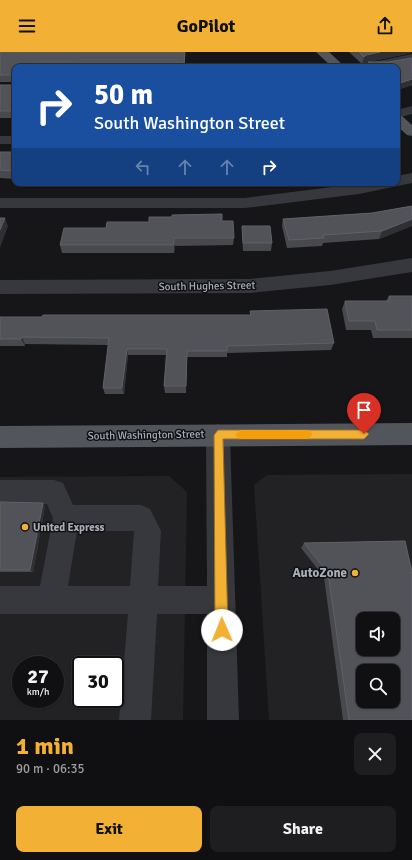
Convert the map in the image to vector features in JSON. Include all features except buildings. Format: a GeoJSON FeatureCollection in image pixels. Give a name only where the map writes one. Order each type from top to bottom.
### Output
{"type":"FeatureCollection","features":[{"type":"Feature","properties":{"kind":"main road"},"geometry":{"type":"LineString","coordinates":[[322,52],[336,64]]}},
{"type":"Feature","properties":{"kind":"main road"},"geometry":{"type":"LineString","coordinates":[[400,122],[412,132]]}},
{"type":"Feature","properties":{"kind":"main road","name":"South Washington Street"},"geometry":{"type":"LineString","coordinates":[[0,437],[412,434]]}},
{"type":"Feature","properties":{"kind":"street"},"geometry":{"type":"LineString","coordinates":[[383,64],[412,58]]}},
{"type":"Feature","properties":{"kind":"street"},"geometry":{"type":"LineString","coordinates":[[400,113],[412,110]]}},
{"type":"Feature","properties":{"kind":"street"},"geometry":{"type":"LineString","coordinates":[[0,140],[12,140]]}},
{"type":"Feature","properties":{"kind":"street"},"geometry":{"type":"LineString","coordinates":[[400,180],[412,178]]}},
{"type":"Feature","properties":{"kind":"street"},"geometry":{"type":"LineString","coordinates":[[0,203],[245,203],[373,186]]}},
{"type":"Feature","properties":{"kind":"street","name":"South Hughes Street"},"geometry":{"type":"LineString","coordinates":[[0,287],[250,286],[330,278],[412,265]]}},
{"type":"Feature","properties":{"kind":"street"},"geometry":{"type":"LineString","coordinates":[[218,435],[223,720]]}},
{"type":"Feature","properties":{"kind":"street"},"geometry":{"type":"LineString","coordinates":[[0,492],[54,492],[66,518],[52,600]]}},
{"type":"Feature","properties":{"kind":"street"},"geometry":{"type":"LineString","coordinates":[[66,518],[141,518],[148,531],[135,720]]}},
{"type":"Feature","properties":{"kind":"street"},"geometry":{"type":"LineString","coordinates":[[0,600],[221,600]]}},
{"type":"Feature","properties":{"kind":"shaded area"},"geometry":{"type":"Polygon","coordinates":[[[412,474],[412,720],[269,720],[254,485],[267,475],[412,474]]]}},
{"type":"Feature","properties":{"kind":"shaded area"},"geometry":{"type":"Polygon","coordinates":[[[169,476],[187,492],[183,720],[0,720],[0,477],[169,476]]]}},
{"type":"Feature","properties":{"kind":"slow traffic"},"geometry":{"type":"LineString","coordinates":[[240,435],[308,434]]}},
{"type":"Feature","properties":{"kind":"place","name":"United Express"},"geometry":{"type":"Point","coordinates":[25,527]}},
{"type":"Feature","properties":{"kind":"place","name":"AutoZone"},"geometry":{"type":"Point","coordinates":[355,573]}},
{"type":"Feature","properties":{"kind":"route"},"geometry":{"type":"LineString","coordinates":[[222,630],[218,435],[364,434]]}}]}
